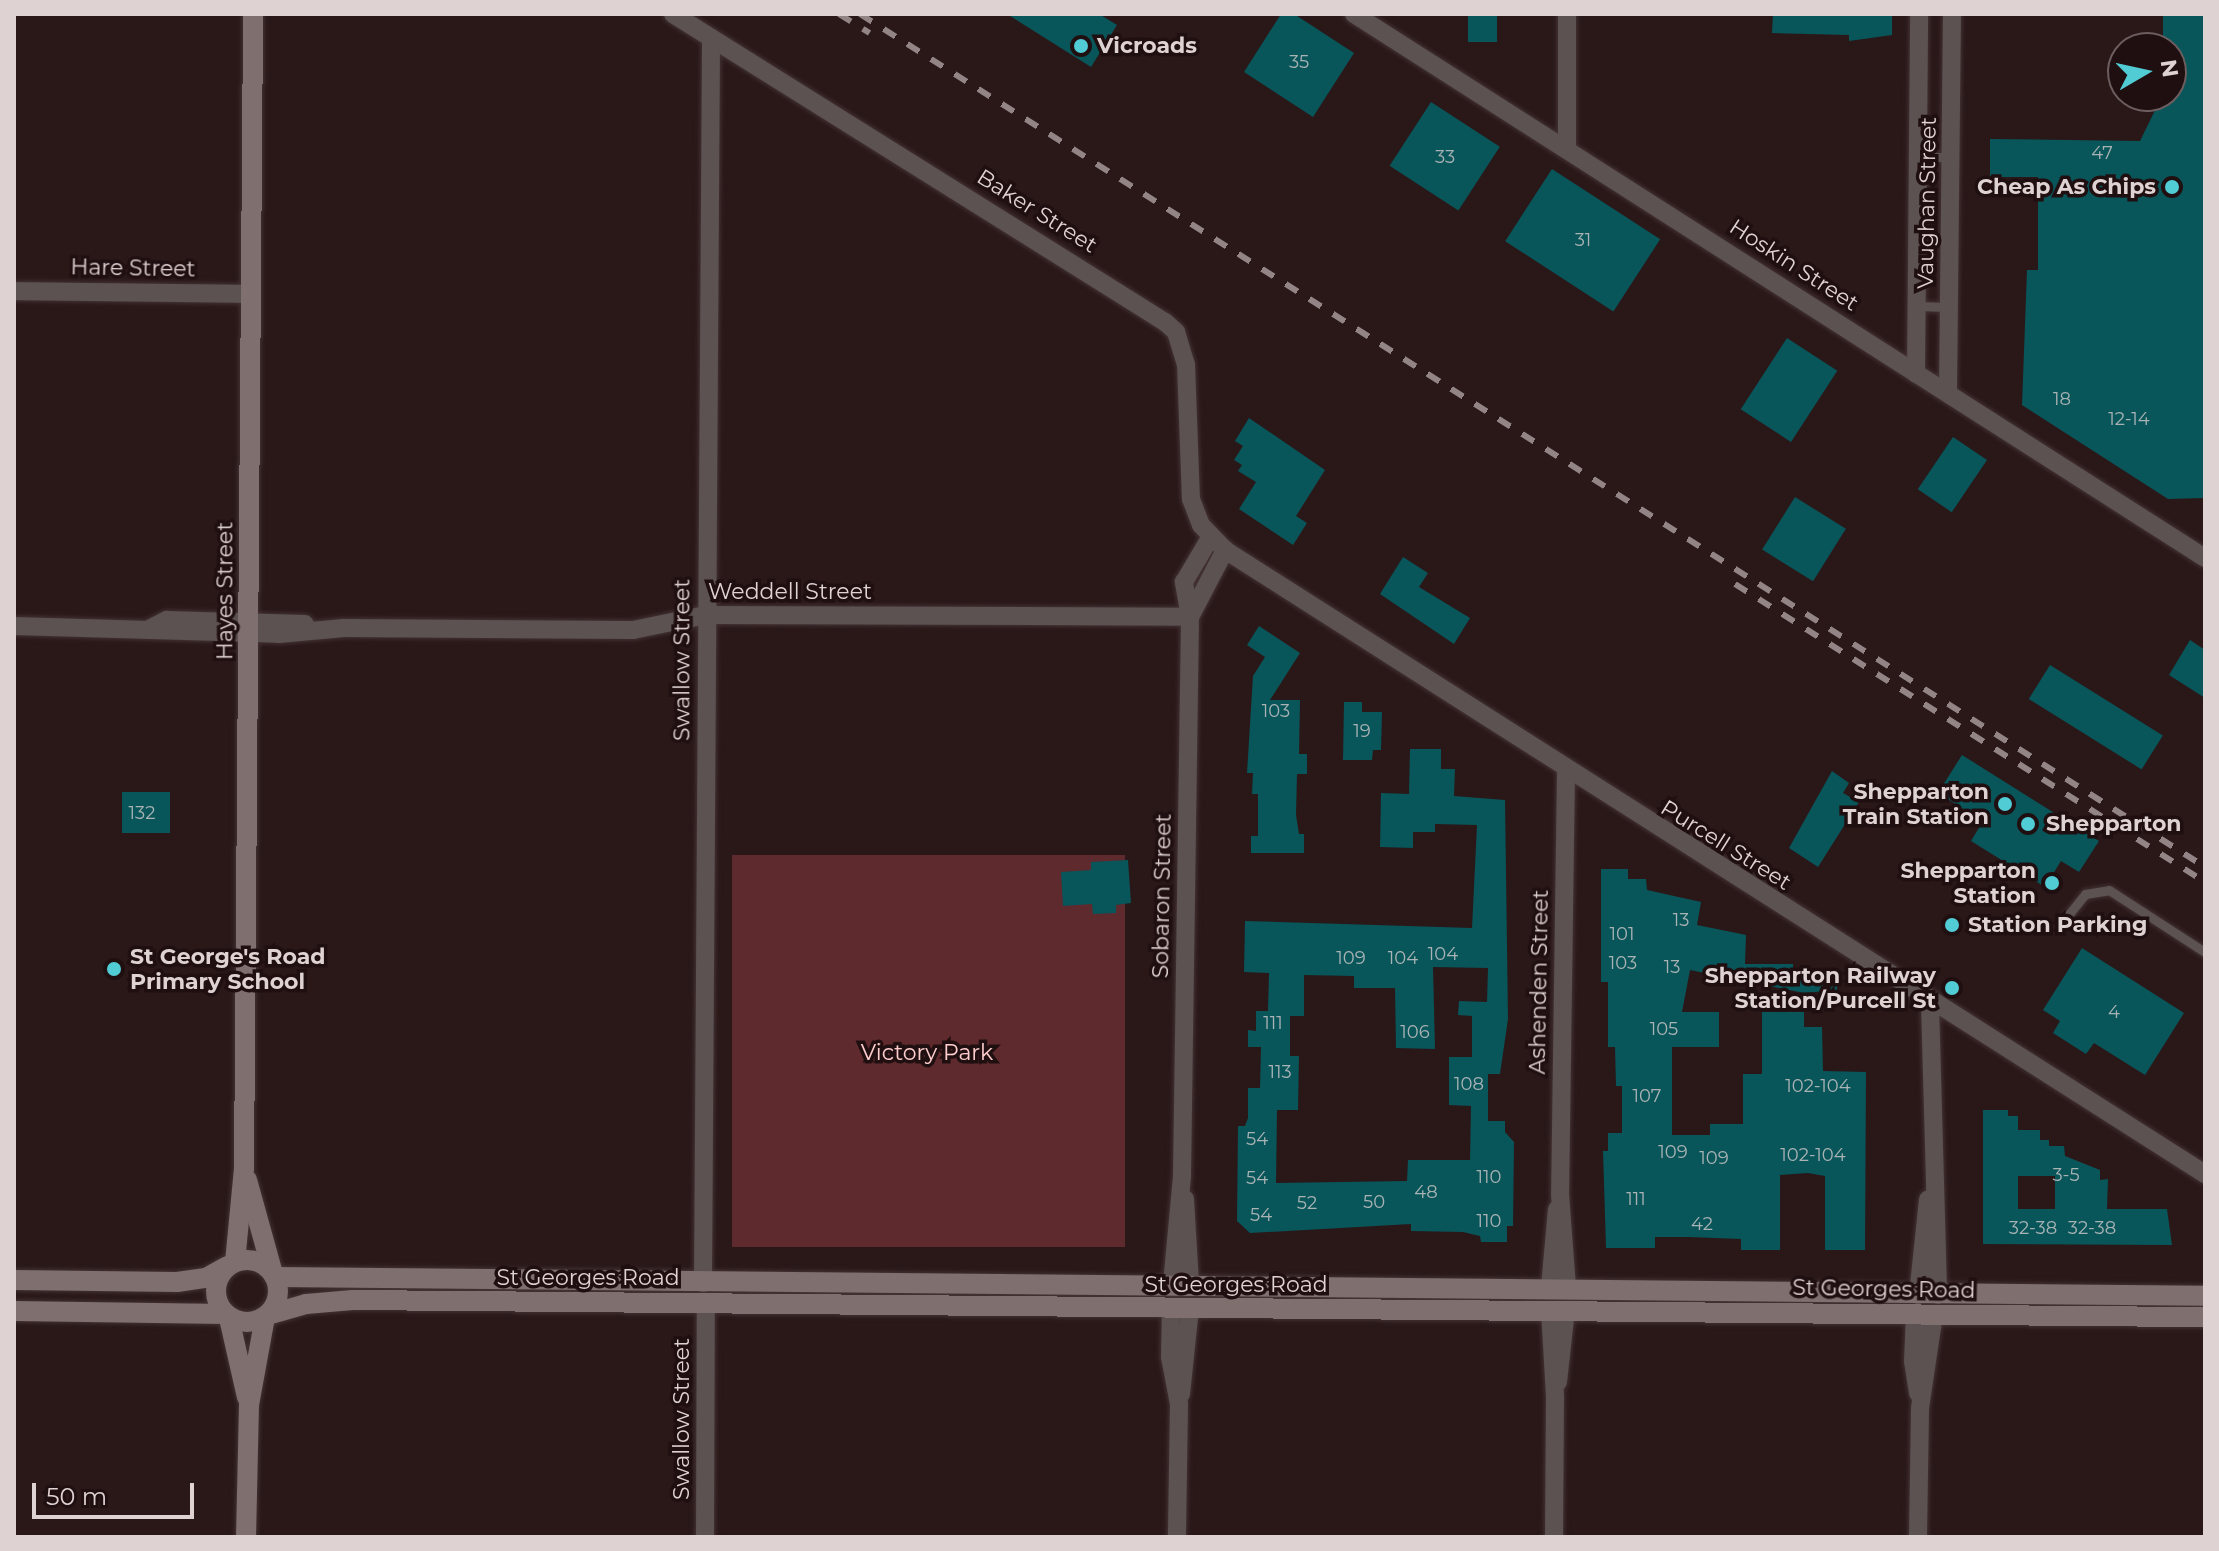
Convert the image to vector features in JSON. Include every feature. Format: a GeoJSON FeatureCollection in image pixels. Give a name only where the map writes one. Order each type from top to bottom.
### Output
{"type":"FeatureCollection","features":[{"type":"Feature","properties":{"kind":"street","name":"Hayes Street"},"geometry":{"type":"LineString","coordinates":[[231,1264],[244,1168],[253,14]]}},
{"type":"Feature","properties":{"kind":"street","name":"Baker Street"},"geometry":{"type":"LineString","coordinates":[[673,14],[1165,322],[1183,348],[1191,499],[1218,544]]}},
{"type":"Feature","properties":{"kind":"street","name":"Hoskin Street"},"geometry":{"type":"LineString","coordinates":[[1354,14],[1567,146],[2205,558]]}},
{"type":"Feature","properties":{"kind":"street"},"geometry":{"type":"LineString","coordinates":[[1567,14],[1567,146]]}},
{"type":"Feature","properties":{"kind":"street","name":"Vaughan Street"},"geometry":{"type":"LineString","coordinates":[[1916,374],[1919,14]]}},
{"type":"Feature","properties":{"kind":"street","name":"Vaughan Street"},"geometry":{"type":"LineString","coordinates":[[1948,392],[1952,14]]}},
{"type":"Feature","properties":{"kind":"street","name":"Swallow Street"},"geometry":{"type":"LineString","coordinates":[[705,1537],[706,615],[711,38]]}},
{"type":"Feature","properties":{"kind":"street","name":"Hare Street"},"geometry":{"type":"LineString","coordinates":[[14,291],[251,294]]}},
{"type":"Feature","properties":{"kind":"street","name":"Sobaron Street"},"geometry":{"type":"LineString","coordinates":[[1181,1284],[1190,617],[1184,582],[1218,544]]}},
{"type":"Feature","properties":{"kind":"street","name":"Purcell Street"},"geometry":{"type":"LineString","coordinates":[[1218,544],[1566,771],[2205,1174]]}},
{"type":"Feature","properties":{"kind":"street","name":"Weddell Street"},"geometry":{"type":"LineString","coordinates":[[14,626],[151,628],[167,620],[249,627],[633,630],[706,615],[1190,617]]}},
{"type":"Feature","properties":{"kind":"street","name":"Ashenden Street"},"geometry":{"type":"LineString","coordinates":[[1558,1288],[1566,771]]}},
{"type":"Feature","properties":{"kind":"street"},"geometry":{"type":"LineString","coordinates":[[1918,1537],[1920,1408],[1913,1361],[1926,1304],[1931,1181],[1930,1003]]}},
{"type":"Feature","properties":{"kind":"street","name":"Hayes Street"},"geometry":{"type":"LineString","coordinates":[[244,1168],[274,1276]]}},
{"type":"Feature","properties":{"kind":"street"},"geometry":{"type":"LineString","coordinates":[[14,1280],[159,1282],[206,1278],[231,1264],[256,1261],[274,1276],[278,1297],[267,1316],[249,1405],[246,1537]]}},
{"type":"Feature","properties":{"kind":"street"},"geometry":{"type":"LineString","coordinates":[[231,1264],[216,1285],[249,1405]]}},
{"type":"Feature","properties":{"kind":"street","name":"St Georges Road"},"geometry":{"type":"LineString","coordinates":[[274,1276],[345,1279],[416,1290],[798,1294],[859,1304],[1069,1308],[1738,1311],[1805,1301]]}},
{"type":"Feature","properties":{"kind":"street"},"geometry":{"type":"LineString","coordinates":[[345,1279],[345,1301]]}},
{"type":"Feature","properties":{"kind":"street"},"geometry":{"type":"LineString","coordinates":[[88,1311],[89,1281]]}},
{"type":"Feature","properties":{"kind":"street"},"geometry":{"type":"LineString","coordinates":[[159,1282],[159,1312]]}},
{"type":"Feature","properties":{"kind":"street"},"geometry":{"type":"LineString","coordinates":[[859,1283],[859,1304]]}},
{"type":"Feature","properties":{"kind":"street","name":"St Georges Road"},"geometry":{"type":"LineString","coordinates":[[798,1294],[859,1283],[1738,1289],[1805,1301],[2205,1317]]}},
{"type":"Feature","properties":{"kind":"street"},"geometry":{"type":"LineString","coordinates":[[914,1305],[915,1284]]}},
{"type":"Feature","properties":{"kind":"street"},"geometry":{"type":"LineString","coordinates":[[970,1284],[970,1306]]}},
{"type":"Feature","properties":{"kind":"street"},"geometry":{"type":"LineString","coordinates":[[1069,1284],[1069,1308]]}},
{"type":"Feature","properties":{"kind":"street"},"geometry":{"type":"LineString","coordinates":[[1177,1537],[1179,1404],[1170,1357],[1180,1309],[1181,1284]]}},
{"type":"Feature","properties":{"kind":"street"},"geometry":{"type":"LineString","coordinates":[[1281,1285],[1281,1309]]}},
{"type":"Feature","properties":{"kind":"street"},"geometry":{"type":"LineString","coordinates":[[1340,1286],[1340,1310]]}},
{"type":"Feature","properties":{"kind":"street"},"geometry":{"type":"LineString","coordinates":[[1394,1286],[1394,1310]]}},
{"type":"Feature","properties":{"kind":"street"},"geometry":{"type":"LineString","coordinates":[[1457,1310],[1458,1287]]}},
{"type":"Feature","properties":{"kind":"street"},"geometry":{"type":"LineString","coordinates":[[1457,1310],[1458,1287]]}},
{"type":"Feature","properties":{"kind":"street"},"geometry":{"type":"LineString","coordinates":[[1554,1537],[1558,1288]]}},
{"type":"Feature","properties":{"kind":"street"},"geometry":{"type":"LineString","coordinates":[[1690,1289],[1690,1311]]}},
{"type":"Feature","properties":{"kind":"street"},"geometry":{"type":"LineString","coordinates":[[1738,1289],[1738,1311]]}},
{"type":"Feature","properties":{"kind":"street","name":"St Georges Road"},"geometry":{"type":"LineString","coordinates":[[267,1316],[306,1304],[416,1290]]}},
{"type":"Feature","properties":{"kind":"street","name":"St Georges Road"},"geometry":{"type":"LineString","coordinates":[[1926,1304],[2205,1296]]}},
{"type":"Feature","properties":{"kind":"street"},"geometry":{"type":"LineString","coordinates":[[14,1311],[159,1312],[227,1316],[247,1323],[267,1316]]}},
{"type":"Feature","properties":{"kind":"lane"},"geometry":{"type":"LineString","coordinates":[[1918,157],[1952,157]]}},
{"type":"Feature","properties":{"kind":"lane"},"geometry":{"type":"LineString","coordinates":[[1916,306],[1949,307]]}},
{"type":"Feature","properties":{"kind":"lane"},"geometry":{"type":"LineString","coordinates":[[2065,919],[2085,894],[2109,890],[2205,952]]}},
{"type":"Feature","properties":{"kind":"green space","name":"Victory Park"},"geometry":{"type":"Polygon","coordinates":[[[732,855],[1125,855],[1125,1247],[732,1247],[732,855]]]}},
{"type":"Feature","properties":{"kind":"building","name":"Vicroads"},"geometry":{"type":"Polygon","coordinates":[[[1007,14],[1099,14],[1117,25],[1091,67],[1007,14]]]}},
{"type":"Feature","properties":{"kind":"building"},"geometry":{"type":"Polygon","coordinates":[[[1281,14],[1294,14],[1354,53],[1313,117],[1244,72],[1281,14]]]}},
{"type":"Feature","properties":{"kind":"building"},"geometry":{"type":"Polygon","coordinates":[[[1468,14],[1497,14],[1497,42],[1468,42],[1468,14]]]}},
{"type":"Feature","properties":{"kind":"building"},"geometry":{"type":"Polygon","coordinates":[[[1773,14],[1892,14],[1892,35],[1849,41],[1849,35],[1772,33],[1773,14]]]}},
{"type":"Feature","properties":{"kind":"building"},"geometry":{"type":"Polygon","coordinates":[[[2163,14],[2205,14],[2205,498],[2168,499],[2022,405],[2027,270],[2038,270],[2038,177],[1990,177],[1990,139],[2140,141],[2154,112],[2187,112],[2187,32],[2163,32],[2163,14]]]}},
{"type":"Feature","properties":{"kind":"building"},"geometry":{"type":"Polygon","coordinates":[[[1431,102],[1500,147],[1458,210],[1390,166],[1431,102]]]}},
{"type":"Feature","properties":{"kind":"building"},"geometry":{"type":"Polygon","coordinates":[[[1552,169],[1660,239],[1613,311],[1505,241],[1552,169]]]}},
{"type":"Feature","properties":{"kind":"building"},"geometry":{"type":"Polygon","coordinates":[[[1787,338],[1837,371],[1791,442],[1741,409],[1787,338]]]}},
{"type":"Feature","properties":{"kind":"building"},"geometry":{"type":"Polygon","coordinates":[[[1249,418],[1325,470],[1296,516],[1307,523],[1293,545],[1239,509],[1256,482],[1238,471],[1242,465],[1234,460],[1243,446],[1235,441],[1249,418]]]}},
{"type":"Feature","properties":{"kind":"building"},"geometry":{"type":"Polygon","coordinates":[[[1953,437],[1987,460],[1952,512],[1918,489],[1953,437]]]}},
{"type":"Feature","properties":{"kind":"building"},"geometry":{"type":"Polygon","coordinates":[[[1795,497],[1846,529],[1813,581],[1762,550],[1795,497]]]}},
{"type":"Feature","properties":{"kind":"building"},"geometry":{"type":"Polygon","coordinates":[[[1403,557],[1428,573],[1419,587],[1470,618],[1454,644],[1380,594],[1403,557]]]}},
{"type":"Feature","properties":{"kind":"building"},"geometry":{"type":"Polygon","coordinates":[[[1259,626],[1300,653],[1270,700],[1300,700],[1299,754],[1307,754],[1307,774],[1297,774],[1296,815],[1299,834],[1304,834],[1304,853],[1251,853],[1251,836],[1258,836],[1258,794],[1252,794],[1253,773],[1247,773],[1253,676],[1265,657],[1247,645],[1259,626]]]}},
{"type":"Feature","properties":{"kind":"building"},"geometry":{"type":"Polygon","coordinates":[[[2190,640],[2205,650],[2205,698],[2169,675],[2190,640]]]}},
{"type":"Feature","properties":{"kind":"building"},"geometry":{"type":"Polygon","coordinates":[[[2050,665],[2163,735],[2142,769],[2029,699],[2050,665]]]}},
{"type":"Feature","properties":{"kind":"building"},"geometry":{"type":"Polygon","coordinates":[[[1344,702],[1362,702],[1362,712],[1382,712],[1381,750],[1373,750],[1372,760],[1343,760],[1344,702]]]}},
{"type":"Feature","properties":{"kind":"building"},"geometry":{"type":"Polygon","coordinates":[[[1410,749],[1441,749],[1441,769],[1455,769],[1454,796],[1505,800],[1508,1019],[1500,1074],[1488,1074],[1488,1121],[1505,1121],[1505,1132],[1514,1142],[1513,1226],[1507,1226],[1507,1242],[1481,1242],[1480,1236],[1463,1232],[1411,1231],[1411,1224],[1250,1233],[1237,1221],[1238,1126],[1245,1126],[1248,1118],[1248,1088],[1260,1088],[1261,1047],[1248,1047],[1248,1030],[1256,1031],[1256,1011],[1268,1011],[1269,973],[1244,972],[1245,921],[1472,928],[1477,825],[1435,824],[1435,832],[1413,832],[1413,848],[1380,847],[1381,793],[1409,794],[1410,749]],[[1433,967],[1435,1049],[1396,1048],[1395,988],[1354,988],[1354,976],[1304,975],[1304,1016],[1290,1016],[1290,1056],[1299,1056],[1298,1110],[1277,1110],[1276,1183],[1407,1181],[1408,1160],[1470,1160],[1471,1106],[1449,1105],[1449,1057],[1472,1057],[1472,1016],[1458,1015],[1459,1001],[1487,1002],[1488,968],[1433,967]]]}},
{"type":"Feature","properties":{"kind":"building","name":"Shepparton"},"geometry":{"type":"Polygon","coordinates":[[[1962,755],[2099,841],[2079,872],[2061,861],[2045,887],[1971,841],[1983,821],[1938,793],[1962,755]]]}},
{"type":"Feature","properties":{"kind":"building"},"geometry":{"type":"Polygon","coordinates":[[[1832,771],[1849,783],[1843,793],[1859,802],[1818,867],[1789,848],[1832,771]]]}},
{"type":"Feature","properties":{"kind":"building"},"geometry":{"type":"Polygon","coordinates":[[[122,792],[170,792],[170,833],[122,833],[122,792]]]}},
{"type":"Feature","properties":{"kind":"building"},"geometry":{"type":"Polygon","coordinates":[[[1128,860],[1131,903],[1116,905],[1116,913],[1093,914],[1092,904],[1063,906],[1061,872],[1091,870],[1091,862],[1128,860]]]}},
{"type":"Feature","properties":{"kind":"building"},"geometry":{"type":"Polygon","coordinates":[[[1601,869],[1628,869],[1628,879],[1646,879],[1647,890],[1701,902],[1697,925],[1746,935],[1745,964],[1793,964],[1793,974],[1837,974],[1837,990],[1804,993],[1690,970],[1682,1012],[1719,1012],[1719,1047],[1672,1047],[1672,1135],[1710,1135],[1710,1124],[1743,1124],[1743,1074],[1762,1074],[1762,1012],[1804,1012],[1804,1027],[1822,1027],[1823,1071],[1866,1072],[1865,1250],[1825,1250],[1825,1176],[1808,1173],[1780,1175],[1780,1250],[1741,1250],[1741,1239],[1689,1237],[1655,1237],[1655,1248],[1606,1248],[1603,1151],[1608,1151],[1608,1133],[1622,1133],[1622,1086],[1616,1086],[1615,1047],[1608,1047],[1608,982],[1601,982],[1601,869]]]}},
{"type":"Feature","properties":{"kind":"building"},"geometry":{"type":"Polygon","coordinates":[[[2082,948],[2184,1013],[2145,1075],[2094,1043],[2086,1054],[2053,1033],[2060,1021],[2043,1010],[2082,948]]]}},
{"type":"Feature","properties":{"kind":"building"},"geometry":{"type":"Polygon","coordinates":[[[1983,1110],[2008,1110],[2008,1116],[2018,1116],[2018,1130],[2040,1130],[2040,1140],[2049,1140],[2049,1146],[2064,1146],[2065,1156],[2100,1170],[2100,1180],[2108,1179],[2107,1209],[2167,1209],[2172,1245],[1983,1244],[1983,1110]],[[2018,1176],[2018,1209],[2055,1209],[2055,1176],[2018,1176]]]}},
{"type":"Feature","properties":{"kind":"railway"},"geometry":{"type":"LineString","coordinates":[[839,14],[869,33]]}},
{"type":"Feature","properties":{"kind":"railway"},"geometry":{"type":"LineString","coordinates":[[860,14],[2205,867]]}},
{"type":"Feature","properties":{"kind":"railway"},"geometry":{"type":"LineString","coordinates":[[1735,584],[2205,882]]}},
{"type":"Feature","properties":{"kind":"place","name":"Vicroads"},"geometry":{"type":"Point","coordinates":[1081,46]}},
{"type":"Feature","properties":{"kind":"place","name":"Cheap As Chips"},"geometry":{"type":"Point","coordinates":[2172,187]}},
{"type":"Feature","properties":{"kind":"place","name":"Shepparton Train Station"},"geometry":{"type":"Point","coordinates":[2005,804]}},
{"type":"Feature","properties":{"kind":"place","name":"Shepparton"},"geometry":{"type":"Point","coordinates":[2028,824]}},
{"type":"Feature","properties":{"kind":"place","name":"Shepparton Station"},"geometry":{"type":"Point","coordinates":[2052,883]}},
{"type":"Feature","properties":{"kind":"place","name":"Station Parking"},"geometry":{"type":"Point","coordinates":[1952,925]}},
{"type":"Feature","properties":{"kind":"place","name":"St George's Road Primary School"},"geometry":{"type":"Point","coordinates":[114,969]}},
{"type":"Feature","properties":{"kind":"place","name":"Shepparton Railway Station/Purcell St"},"geometry":{"type":"Point","coordinates":[1952,988]}}]}
